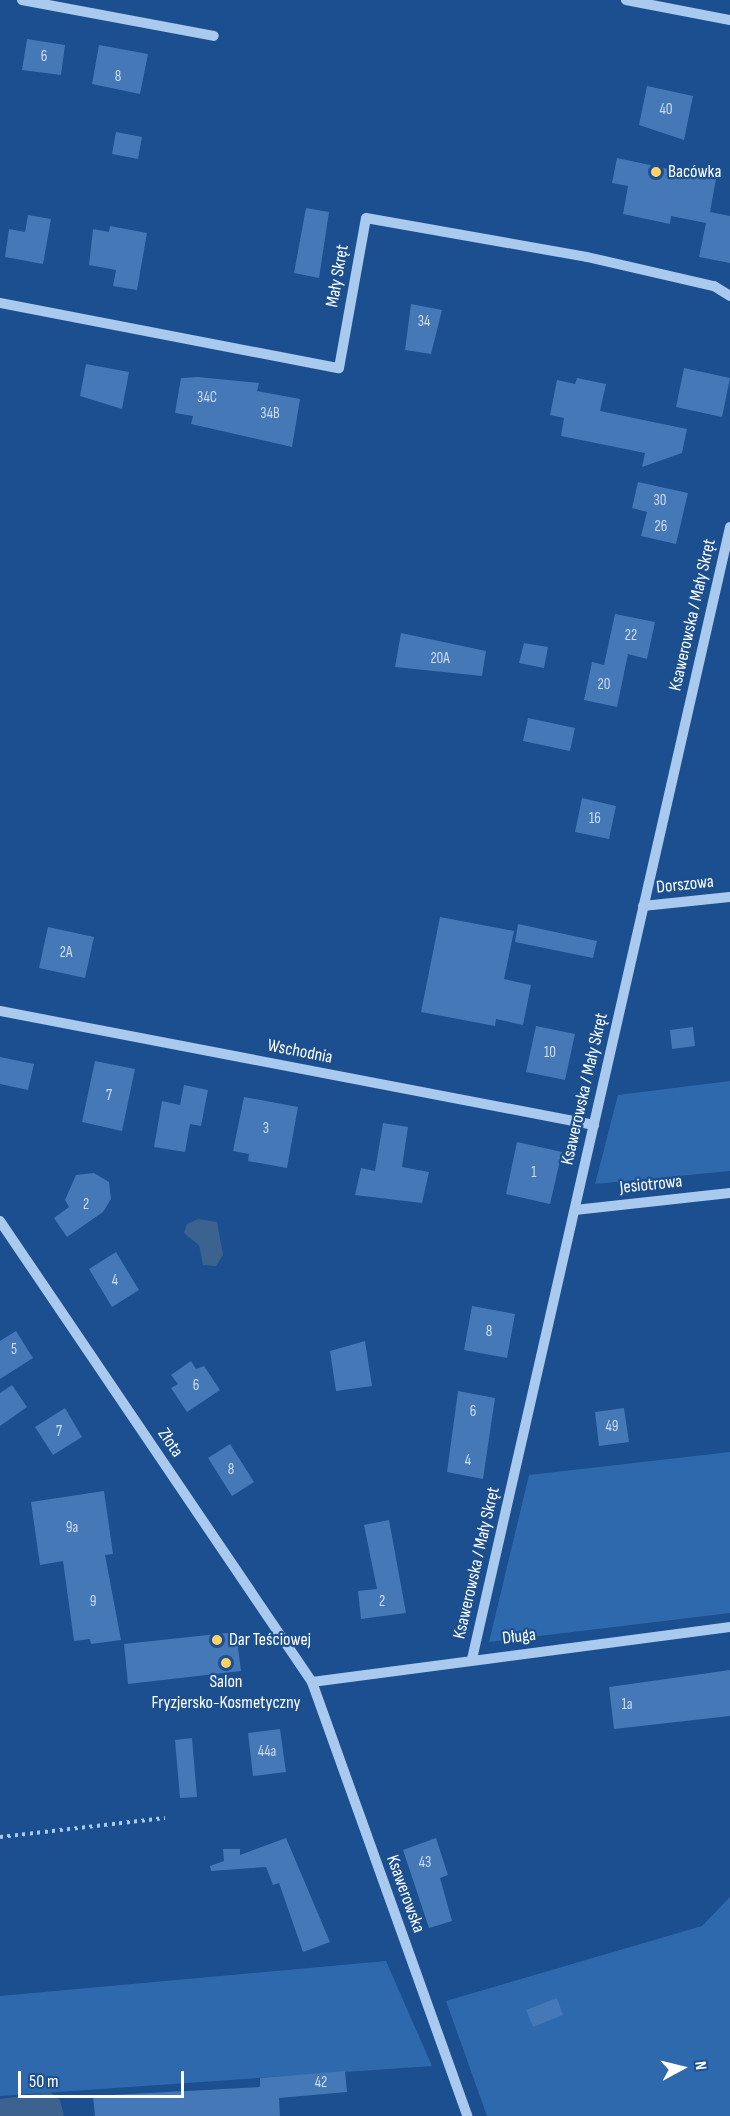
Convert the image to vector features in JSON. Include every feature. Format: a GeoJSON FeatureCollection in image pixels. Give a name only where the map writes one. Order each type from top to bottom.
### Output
{"type":"FeatureCollection","features":[{"type":"Feature","properties":{"kind":"street"},"geometry":{"type":"LineString","coordinates":[[22,0],[214,36]]}},
{"type":"Feature","properties":{"kind":"street"},"geometry":{"type":"LineString","coordinates":[[626,0],[730,20]]}},
{"type":"Feature","properties":{"kind":"street","name":"Mały Skręt"},"geometry":{"type":"LineString","coordinates":[[0,303],[339,368],[366,218],[588,257],[714,286],[730,296]]}},
{"type":"Feature","properties":{"kind":"street","name":"Ksawerowska / Mały Skręt"},"geometry":{"type":"LineString","coordinates":[[472,1659],[730,527]]}},
{"type":"Feature","properties":{"kind":"street","name":"Dorszowa"},"geometry":{"type":"LineString","coordinates":[[643,906],[730,897]]}},
{"type":"Feature","properties":{"kind":"street","name":"Wschodnia"},"geometry":{"type":"LineString","coordinates":[[0,1011],[594,1125]]}},
{"type":"Feature","properties":{"kind":"street","name":"Jesiotrowa"},"geometry":{"type":"LineString","coordinates":[[575,1210],[730,1193]]}},
{"type":"Feature","properties":{"kind":"street","name":"Złota"},"geometry":{"type":"LineString","coordinates":[[0,1221],[312,1683]]}},
{"type":"Feature","properties":{"kind":"street","name":"Długa"},"geometry":{"type":"LineString","coordinates":[[312,1683],[472,1659],[730,1627]]}},
{"type":"Feature","properties":{"kind":"street","name":"Ksawerowska"},"geometry":{"type":"LineString","coordinates":[[312,1683],[467,2116]]}},
{"type":"Feature","properties":{"kind":"path"},"geometry":{"type":"LineString","coordinates":[[0,1837],[165,1818]]}},
{"type":"Feature","properties":{"kind":"shaded area"},"geometry":{"type":"Polygon","coordinates":[[[730,1081],[730,1171],[595,1184],[618,1095],[730,1081]]]}},
{"type":"Feature","properties":{"kind":"shaded area"},"geometry":{"type":"Polygon","coordinates":[[[198,1219],[217,1222],[223,1255],[216,1266],[203,1265],[199,1245],[184,1233],[187,1224],[198,1219]]]}},
{"type":"Feature","properties":{"kind":"shaded area"},"geometry":{"type":"Polygon","coordinates":[[[730,1452],[730,1613],[489,1642],[529,1475],[730,1452]]]}},
{"type":"Feature","properties":{"kind":"shaded area"},"geometry":{"type":"Polygon","coordinates":[[[730,1897],[730,2116],[487,2116],[446,2001],[702,1926],[730,1897]]]}},
{"type":"Feature","properties":{"kind":"shaded area"},"geometry":{"type":"Polygon","coordinates":[[[386,1961],[432,2066],[0,2096],[0,1996],[386,1961]]]}},
{"type":"Feature","properties":{"kind":"shaded area"},"geometry":{"type":"Polygon","coordinates":[[[50,2092],[60,2100],[64,2116],[0,2116],[0,2099],[50,2092]]]}},
{"type":"Feature","properties":{"kind":"building"},"geometry":{"type":"Polygon","coordinates":[[[27,39],[65,45],[61,75],[22,70],[27,39]]]}},
{"type":"Feature","properties":{"kind":"building"},"geometry":{"type":"Polygon","coordinates":[[[99,45],[148,54],[140,94],[92,84],[99,45]]]}},
{"type":"Feature","properties":{"kind":"building"},"geometry":{"type":"Polygon","coordinates":[[[647,86],[693,96],[684,140],[639,125],[647,86]]]}},
{"type":"Feature","properties":{"kind":"building"},"geometry":{"type":"Polygon","coordinates":[[[116,132],[142,137],[138,159],[112,154],[116,132]]]}},
{"type":"Feature","properties":{"kind":"building"},"geometry":{"type":"Polygon","coordinates":[[[617,158],[716,179],[710,212],[730,216],[730,263],[699,257],[706,223],[671,216],[670,224],[623,214],[628,186],[612,183],[617,158]]]}},
{"type":"Feature","properties":{"kind":"building"},"geometry":{"type":"Polygon","coordinates":[[[306,208],[329,212],[319,278],[294,273],[306,208]]]}},
{"type":"Feature","properties":{"kind":"building"},"geometry":{"type":"Polygon","coordinates":[[[28,215],[51,219],[43,264],[5,257],[9,229],[25,232],[28,215]]]}},
{"type":"Feature","properties":{"kind":"building"},"geometry":{"type":"Polygon","coordinates":[[[110,226],[147,233],[137,290],[113,286],[116,270],[89,265],[93,229],[109,232],[110,226]]]}},
{"type":"Feature","properties":{"kind":"building"},"geometry":{"type":"Polygon","coordinates":[[[411,304],[442,310],[431,354],[405,350],[411,304]]]}},
{"type":"Feature","properties":{"kind":"building"},"geometry":{"type":"Polygon","coordinates":[[[86,364],[129,372],[122,409],[80,396],[86,364]]]}},
{"type":"Feature","properties":{"kind":"building"},"geometry":{"type":"Polygon","coordinates":[[[684,368],[730,378],[722,417],[676,407],[684,368]]]}},
{"type":"Feature","properties":{"kind":"building"},"geometry":{"type":"Polygon","coordinates":[[[198,377],[259,383],[257,391],[300,399],[292,447],[191,424],[193,416],[175,413],[181,378],[198,377]]]}},
{"type":"Feature","properties":{"kind":"building"},"geometry":{"type":"Polygon","coordinates":[[[577,378],[606,384],[600,411],[687,429],[682,453],[642,467],[645,453],[561,436],[564,418],[550,415],[557,380],[575,384],[577,378]]]}},
{"type":"Feature","properties":{"kind":"building"},"geometry":{"type":"Polygon","coordinates":[[[638,482],[688,493],[676,544],[641,536],[647,512],[632,508],[638,482]]]}},
{"type":"Feature","properties":{"kind":"building"},"geometry":{"type":"Polygon","coordinates":[[[615,614],[655,622],[647,659],[628,654],[617,707],[584,700],[592,662],[604,665],[615,614]]]}},
{"type":"Feature","properties":{"kind":"building"},"geometry":{"type":"Polygon","coordinates":[[[401,633],[486,651],[482,676],[395,667],[401,633]]]}},
{"type":"Feature","properties":{"kind":"building"},"geometry":{"type":"Polygon","coordinates":[[[524,643],[548,647],[544,668],[519,663],[524,643]]]}},
{"type":"Feature","properties":{"kind":"building"},"geometry":{"type":"Polygon","coordinates":[[[528,718],[575,728],[570,751],[523,741],[528,718]]]}},
{"type":"Feature","properties":{"kind":"building"},"geometry":{"type":"Polygon","coordinates":[[[582,798],[616,806],[609,839],[575,832],[582,798]]]}},
{"type":"Feature","properties":{"kind":"building"},"geometry":{"type":"Polygon","coordinates":[[[440,917],[514,931],[504,979],[531,985],[523,1025],[496,1019],[495,1026],[421,1012],[440,917]]]}},
{"type":"Feature","properties":{"kind":"building"},"geometry":{"type":"Polygon","coordinates":[[[518,924],[597,941],[593,958],[515,942],[518,924]]]}},
{"type":"Feature","properties":{"kind":"building"},"geometry":{"type":"Polygon","coordinates":[[[48,927],[94,937],[85,978],[39,968],[48,927]]]}},
{"type":"Feature","properties":{"kind":"building"},"geometry":{"type":"Polygon","coordinates":[[[536,1026],[575,1034],[565,1080],[526,1072],[536,1026]]]}},
{"type":"Feature","properties":{"kind":"building"},"geometry":{"type":"Polygon","coordinates":[[[693,1027],[695,1046],[672,1049],[670,1030],[693,1027]]]}},
{"type":"Feature","properties":{"kind":"building"},"geometry":{"type":"Polygon","coordinates":[[[0,1057],[34,1064],[28,1090],[0,1084],[0,1057]]]}},
{"type":"Feature","properties":{"kind":"building"},"geometry":{"type":"Polygon","coordinates":[[[95,1061],[135,1069],[122,1131],[82,1122],[95,1061]]]}},
{"type":"Feature","properties":{"kind":"building"},"geometry":{"type":"Polygon","coordinates":[[[184,1085],[208,1090],[201,1126],[190,1124],[185,1152],[154,1147],[162,1101],[180,1105],[184,1085]]]}},
{"type":"Feature","properties":{"kind":"building"},"geometry":{"type":"Polygon","coordinates":[[[244,1097],[298,1107],[287,1168],[248,1161],[249,1154],[233,1151],[244,1097]]]}},
{"type":"Feature","properties":{"kind":"building"},"geometry":{"type":"Polygon","coordinates":[[[383,1123],[408,1127],[402,1167],[429,1172],[422,1203],[355,1195],[361,1168],[375,1171],[383,1123]]]}},
{"type":"Feature","properties":{"kind":"building"},"geometry":{"type":"Polygon","coordinates":[[[517,1142],[562,1152],[550,1204],[506,1194],[517,1142]]]}},
{"type":"Feature","properties":{"kind":"building"},"geometry":{"type":"Polygon","coordinates":[[[94,1173],[109,1182],[111,1199],[103,1212],[67,1237],[54,1218],[69,1207],[65,1200],[76,1175],[94,1173]]]}},
{"type":"Feature","properties":{"kind":"building"},"geometry":{"type":"Polygon","coordinates":[[[116,1252],[139,1290],[112,1307],[89,1269],[116,1252]]]}},
{"type":"Feature","properties":{"kind":"building"},"geometry":{"type":"Polygon","coordinates":[[[472,1306],[515,1314],[507,1358],[464,1350],[472,1306]]]}},
{"type":"Feature","properties":{"kind":"building"},"geometry":{"type":"Polygon","coordinates":[[[16,1331],[33,1358],[0,1379],[0,1341],[16,1331]]]}},
{"type":"Feature","properties":{"kind":"building"},"geometry":{"type":"Polygon","coordinates":[[[365,1341],[372,1386],[336,1391],[330,1351],[365,1341]]]}},
{"type":"Feature","properties":{"kind":"building"},"geometry":{"type":"Polygon","coordinates":[[[191,1361],[196,1369],[204,1366],[220,1390],[187,1412],[171,1388],[178,1384],[171,1375],[191,1361]]]}},
{"type":"Feature","properties":{"kind":"building"},"geometry":{"type":"Polygon","coordinates":[[[12,1385],[27,1407],[0,1426],[0,1393],[12,1385]]]}},
{"type":"Feature","properties":{"kind":"building"},"geometry":{"type":"Polygon","coordinates":[[[458,1391],[495,1398],[483,1479],[447,1472],[458,1391]]]}},
{"type":"Feature","properties":{"kind":"building"},"geometry":{"type":"Polygon","coordinates":[[[65,1408],[82,1437],[53,1455],[35,1427],[65,1408]]]}},
{"type":"Feature","properties":{"kind":"building"},"geometry":{"type":"Polygon","coordinates":[[[624,1408],[629,1442],[599,1446],[595,1412],[624,1408]]]}},
{"type":"Feature","properties":{"kind":"building"},"geometry":{"type":"Polygon","coordinates":[[[230,1444],[254,1482],[232,1496],[208,1458],[230,1444]]]}},
{"type":"Feature","properties":{"kind":"building"},"geometry":{"type":"Polygon","coordinates":[[[104,1491],[113,1554],[105,1555],[121,1640],[91,1644],[90,1639],[74,1641],[63,1561],[40,1565],[31,1502],[104,1491]]]}},
{"type":"Feature","properties":{"kind":"building"},"geometry":{"type":"Polygon","coordinates":[[[389,1520],[406,1613],[361,1619],[358,1591],[377,1589],[364,1525],[389,1520]]]}},
{"type":"Feature","properties":{"kind":"building"},"geometry":{"type":"Polygon","coordinates":[[[236,1632],[241,1671],[128,1684],[124,1644],[236,1632]]]}},
{"type":"Feature","properties":{"kind":"building"},"geometry":{"type":"Polygon","coordinates":[[[730,1670],[730,1716],[614,1729],[609,1687],[730,1670]]]}},
{"type":"Feature","properties":{"kind":"building"},"geometry":{"type":"Polygon","coordinates":[[[280,1729],[286,1772],[253,1776],[248,1733],[280,1729]]]}},
{"type":"Feature","properties":{"kind":"building"},"geometry":{"type":"Polygon","coordinates":[[[192,1738],[197,1797],[180,1798],[175,1740],[192,1738]]]}},
{"type":"Feature","properties":{"kind":"building"},"geometry":{"type":"Polygon","coordinates":[[[286,1838],[330,1942],[303,1952],[279,1883],[273,1885],[266,1867],[211,1871],[210,1866],[224,1861],[223,1849],[240,1849],[240,1855],[286,1838]]]}},
{"type":"Feature","properties":{"kind":"building"},"geometry":{"type":"Polygon","coordinates":[[[436,1838],[448,1875],[440,1878],[452,1921],[429,1928],[403,1850],[436,1838]]]}},
{"type":"Feature","properties":{"kind":"building"},"geometry":{"type":"Polygon","coordinates":[[[557,1998],[563,2015],[533,2027],[526,2010],[557,1998]]]}},
{"type":"Feature","properties":{"kind":"building"},"geometry":{"type":"Polygon","coordinates":[[[345,2071],[347,2092],[279,2098],[280,2116],[95,2116],[93,2096],[260,2087],[260,2078],[345,2071]]]}},
{"type":"Feature","properties":{"kind":"place","name":"Bacówka"},"geometry":{"type":"Point","coordinates":[656,172]}},
{"type":"Feature","properties":{"kind":"place","name":"Dar Teściowej"},"geometry":{"type":"Point","coordinates":[217,1640]}},
{"type":"Feature","properties":{"kind":"place","name":"Salon Fryzjersko-Kosmetyczny"},"geometry":{"type":"Point","coordinates":[226,1663]}}]}
